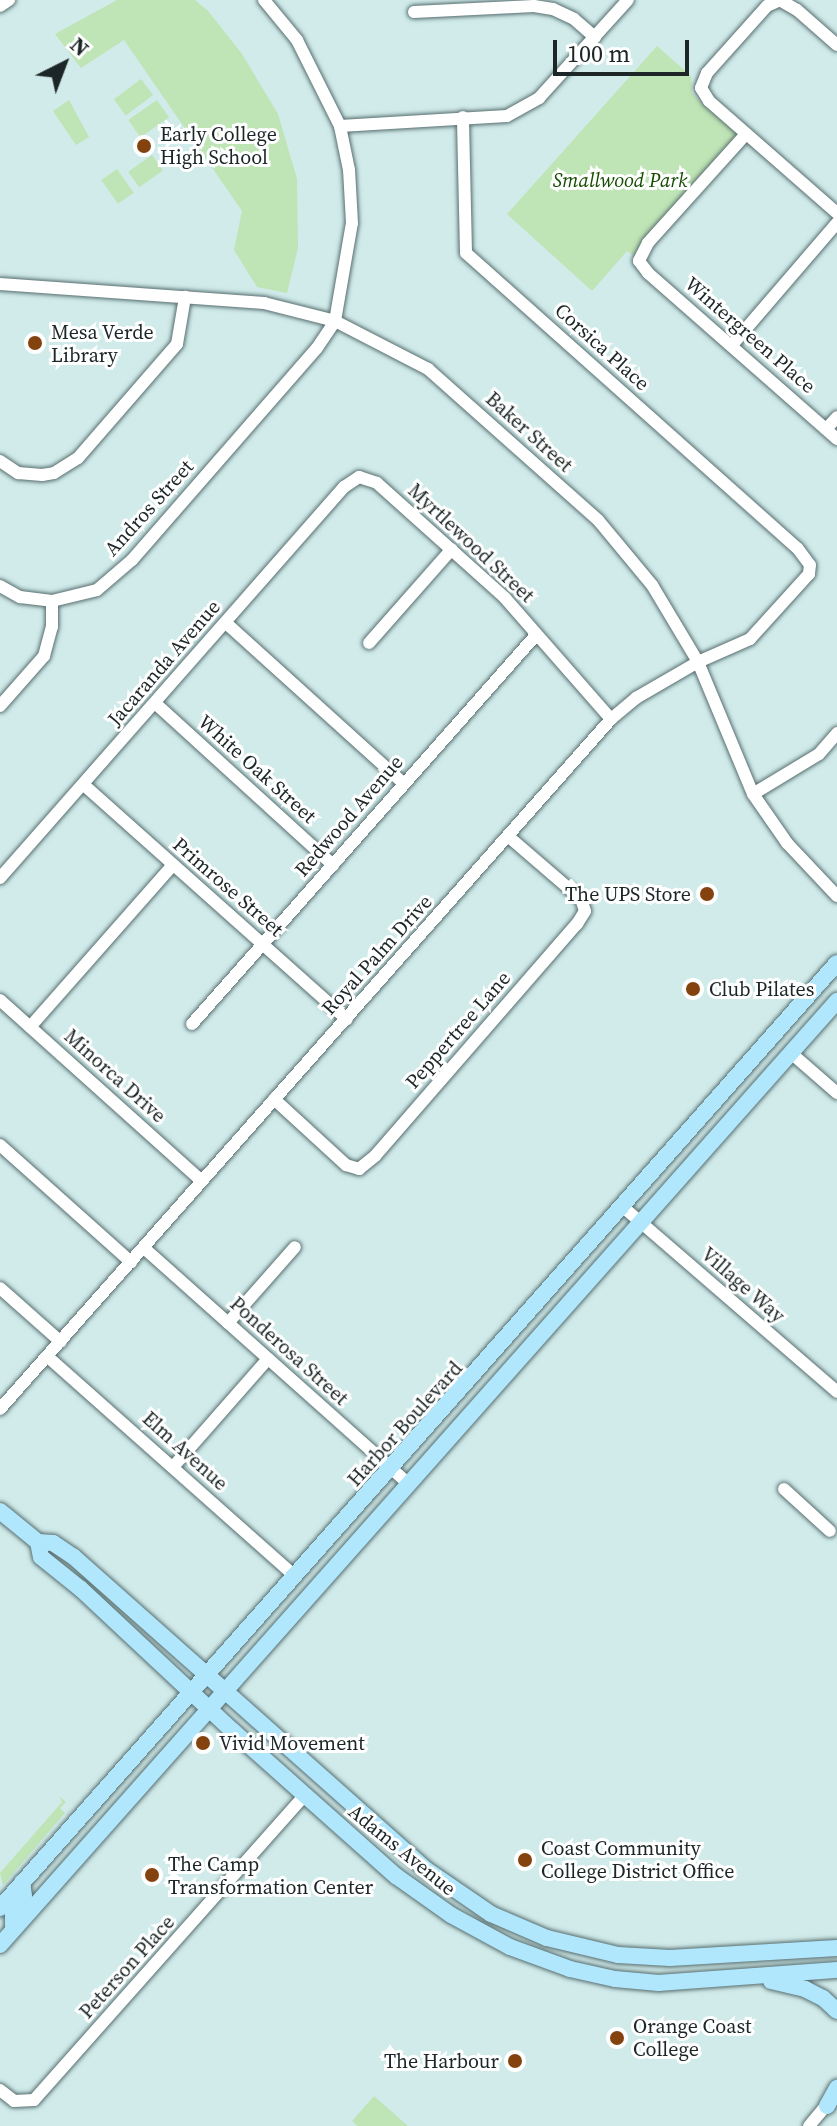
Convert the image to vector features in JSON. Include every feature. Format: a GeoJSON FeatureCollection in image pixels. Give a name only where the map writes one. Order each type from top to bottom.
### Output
{"type":"FeatureCollection","features":[{"type":"Feature","properties":{"kind":"main road","name":"Harbor Boulevard"},"geometry":{"type":"LineString","coordinates":[[0,1908],[837,963]]}},
{"type":"Feature","properties":{"kind":"main road","name":"Harbor Boulevard"},"geometry":{"type":"LineString","coordinates":[[0,1945],[837,1001]]}},
{"type":"Feature","properties":{"kind":"main road","name":"Adams Avenue"},"geometry":{"type":"LineString","coordinates":[[0,1511],[38,1542],[53,1543],[74,1557],[223,1692],[448,1887],[491,1914],[547,1938],[618,1955],[670,1958],[837,1948]]}},
{"type":"Feature","properties":{"kind":"main road","name":"Adams Avenue"},"geometry":{"type":"LineString","coordinates":[[38,1542],[41,1557],[81,1589],[191,1693],[368,1850],[431,1903],[510,1947],[570,1969],[615,1979],[659,1983],[837,1970]]}},
{"type":"Feature","properties":{"kind":"main road"},"geometry":{"type":"LineString","coordinates":[[305,1795],[320,1792],[363,1826],[384,1832],[368,1850]]}},
{"type":"Feature","properties":{"kind":"main road"},"geometry":{"type":"LineString","coordinates":[[13,1930],[13,1914],[24,1896],[22,1882]]}},
{"type":"Feature","properties":{"kind":"main road"},"geometry":{"type":"LineString","coordinates":[[482,1932],[491,1914]]}},
{"type":"Feature","properties":{"kind":"main road"},"geometry":{"type":"LineString","coordinates":[[758,1978],[805,1989],[823,1998],[837,2011]]}},
{"type":"Feature","properties":{"kind":"street"},"geometry":{"type":"LineString","coordinates":[[0,6],[9,0]]}},
{"type":"Feature","properties":{"kind":"street"},"geometry":{"type":"LineString","coordinates":[[264,0],[297,40],[340,126],[349,170],[352,223],[335,321]]}},
{"type":"Feature","properties":{"kind":"street"},"geometry":{"type":"LineString","coordinates":[[340,126],[507,116],[539,98],[628,0]]}},
{"type":"Feature","properties":{"kind":"street"},"geometry":{"type":"LineString","coordinates":[[837,45],[797,10],[780,0],[767,6],[707,73],[701,88],[709,101],[837,213]]}},
{"type":"Feature","properties":{"kind":"street"},"geometry":{"type":"LineString","coordinates":[[414,12],[534,6],[553,9],[574,19],[595,37]]}},
{"type":"Feature","properties":{"kind":"street","name":"Corsica Place"},"geometry":{"type":"LineString","coordinates":[[463,117],[466,253],[797,548],[810,565]]}},
{"type":"Feature","properties":{"kind":"street","name":"Wintergreen Place"},"geometry":{"type":"LineString","coordinates":[[746,134],[648,243],[639,261],[648,273],[837,439]]}},
{"type":"Feature","properties":{"kind":"street"},"geometry":{"type":"LineString","coordinates":[[732,345],[837,223]]}},
{"type":"Feature","properties":{"kind":"street","name":"Baker Street"},"geometry":{"type":"LineString","coordinates":[[0,284],[264,303],[335,321],[428,369],[598,520],[652,585],[698,662],[753,794],[787,843],[837,896]]}},
{"type":"Feature","properties":{"kind":"street"},"geometry":{"type":"LineString","coordinates":[[0,461],[18,473],[42,475],[54,473],[78,458],[177,344],[185,297]]}},
{"type":"Feature","properties":{"kind":"street","name":"Andros Street"},"geometry":{"type":"LineString","coordinates":[[52,601],[97,590],[132,560],[317,348],[335,321]]}},
{"type":"Feature","properties":{"kind":"street"},"geometry":{"type":"LineString","coordinates":[[826,429],[837,417]]}},
{"type":"Feature","properties":{"kind":"street","name":"Myrtlewood Street"},"geometry":{"type":"LineString","coordinates":[[359,477],[377,483],[505,598],[611,719]]}},
{"type":"Feature","properties":{"kind":"street","name":"Jacaranda Avenue"},"geometry":{"type":"LineString","coordinates":[[0,878],[344,487],[359,477]]}},
{"type":"Feature","properties":{"kind":"street"},"geometry":{"type":"LineString","coordinates":[[369,643],[452,549]]}},
{"type":"Feature","properties":{"kind":"street","name":"Royal Palm Drive"},"geometry":{"type":"LineString","coordinates":[[0,1409],[611,719],[636,698],[698,662],[750,639],[803,582],[810,565]]}},
{"type":"Feature","properties":{"kind":"street"},"geometry":{"type":"LineString","coordinates":[[0,586],[20,597],[52,601],[52,627],[44,656],[0,706]]}},
{"type":"Feature","properties":{"kind":"street"},"geometry":{"type":"LineString","coordinates":[[226,623],[404,784]]}},
{"type":"Feature","properties":{"kind":"street","name":"Redwood Avenue"},"geometry":{"type":"LineString","coordinates":[[192,1024],[536,635]]}},
{"type":"Feature","properties":{"kind":"street","name":"White Oak Street"},"geometry":{"type":"LineString","coordinates":[[155,703],[333,865]]}},
{"type":"Feature","properties":{"kind":"street"},"geometry":{"type":"LineString","coordinates":[[753,794],[819,754],[837,733]]}},
{"type":"Feature","properties":{"kind":"street","name":"Primrose Street"},"geometry":{"type":"LineString","coordinates":[[84,785],[347,1019]]}},
{"type":"Feature","properties":{"kind":"street","name":"Peppertree Lane"},"geometry":{"type":"LineString","coordinates":[[274,1099],[346,1165],[359,1169],[375,1156],[585,911],[581,899],[509,837]]}},
{"type":"Feature","properties":{"kind":"street"},"geometry":{"type":"LineString","coordinates":[[30,1027],[172,866]]}},
{"type":"Feature","properties":{"kind":"street","name":"Minorca Drive"},"geometry":{"type":"LineString","coordinates":[[0,1000],[202,1181]]}},
{"type":"Feature","properties":{"kind":"street"},"geometry":{"type":"LineString","coordinates":[[791,1053],[837,1093]]}},
{"type":"Feature","properties":{"kind":"street"},"geometry":{"type":"LineString","coordinates":[[0,1145],[131,1262]]}},
{"type":"Feature","properties":{"kind":"street","name":"Village Way"},"geometry":{"type":"LineString","coordinates":[[623,1207],[837,1392]]}},
{"type":"Feature","properties":{"kind":"street"},"geometry":{"type":"LineString","coordinates":[[228,1323],[295,1247]]}},
{"type":"Feature","properties":{"kind":"street","name":"Ponderosa Street"},"geometry":{"type":"LineString","coordinates":[[144,1248],[409,1484]]}},
{"type":"Feature","properties":{"kind":"street"},"geometry":{"type":"LineString","coordinates":[[0,1288],[61,1342]]}},
{"type":"Feature","properties":{"kind":"street","name":"Elm Avenue"},"geometry":{"type":"LineString","coordinates":[[48,1357],[295,1576]]}},
{"type":"Feature","properties":{"kind":"street"},"geometry":{"type":"LineString","coordinates":[[173,1467],[268,1359]]}},
{"type":"Feature","properties":{"kind":"street"},"geometry":{"type":"LineString","coordinates":[[784,1489],[830,1531]]}},
{"type":"Feature","properties":{"kind":"street","name":"Peterson Place"},"geometry":{"type":"LineString","coordinates":[[0,2090],[14,2101],[34,2100],[305,1795]]}},
{"type":"Feature","properties":{"kind":"street"},"geometry":{"type":"LineString","coordinates":[[809,2126],[834,2096]]}},
{"type":"Feature","properties":{"kind":"green space"},"geometry":{"type":"Polygon","coordinates":[[[117,0],[195,0],[208,11],[242,54],[278,114],[297,179],[298,248],[287,293],[257,287],[234,250],[242,211],[124,40],[81,68],[55,34],[117,0]]]}},
{"type":"Feature","properties":{"kind":"green space","name":"Smallwood Park"},"geometry":{"type":"Polygon","coordinates":[[[657,46],[691,76],[692,93],[701,103],[740,136],[635,256],[627,251],[592,291],[507,214],[657,46]]]}},
{"type":"Feature","properties":{"kind":"green space"},"geometry":{"type":"Polygon","coordinates":[[[141,79],[153,95],[126,115],[114,99],[141,79]]]}},
{"type":"Feature","properties":{"kind":"green space"},"geometry":{"type":"Polygon","coordinates":[[[69,100],[89,137],[76,145],[53,111],[69,100]]]}},
{"type":"Feature","properties":{"kind":"green space"},"geometry":{"type":"Polygon","coordinates":[[[157,100],[169,117],[140,137],[128,120],[157,100]]]}},
{"type":"Feature","properties":{"kind":"green space"},"geometry":{"type":"Polygon","coordinates":[[[152,155],[163,171],[139,187],[128,172],[152,155]]]}},
{"type":"Feature","properties":{"kind":"green space"},"geometry":{"type":"Polygon","coordinates":[[[117,169],[134,193],[118,204],[101,180],[117,169]]]}},
{"type":"Feature","properties":{"kind":"green space"},"geometry":{"type":"Polygon","coordinates":[[[59,1796],[66,1802],[60,1808],[65,1813],[3,1885],[0,1873],[62,1802],[59,1796]]]}},
{"type":"Feature","properties":{"kind":"green space"},"geometry":{"type":"Polygon","coordinates":[[[374,2096],[408,2126],[357,2126],[352,2121],[374,2096]]]}},
{"type":"Feature","properties":{"kind":"place","name":"Early College High School"},"geometry":{"type":"Point","coordinates":[144,146]}},
{"type":"Feature","properties":{"kind":"place","name":"Mesa Verde Library"},"geometry":{"type":"Point","coordinates":[35,343]}},
{"type":"Feature","properties":{"kind":"place","name":"The UPS Store"},"geometry":{"type":"Point","coordinates":[707,894]}},
{"type":"Feature","properties":{"kind":"place","name":"Club Pilates"},"geometry":{"type":"Point","coordinates":[693,989]}},
{"type":"Feature","properties":{"kind":"place","name":"Vivid Movement"},"geometry":{"type":"Point","coordinates":[203,1743]}},
{"type":"Feature","properties":{"kind":"place","name":"Coast Community College District Office"},"geometry":{"type":"Point","coordinates":[525,1860]}},
{"type":"Feature","properties":{"kind":"place","name":"The Camp Transformation Center"},"geometry":{"type":"Point","coordinates":[152,1875]}},
{"type":"Feature","properties":{"kind":"place","name":"Orange Coast College"},"geometry":{"type":"Point","coordinates":[617,2038]}},
{"type":"Feature","properties":{"kind":"place","name":"The Harbour"},"geometry":{"type":"Point","coordinates":[515,2061]}}]}
